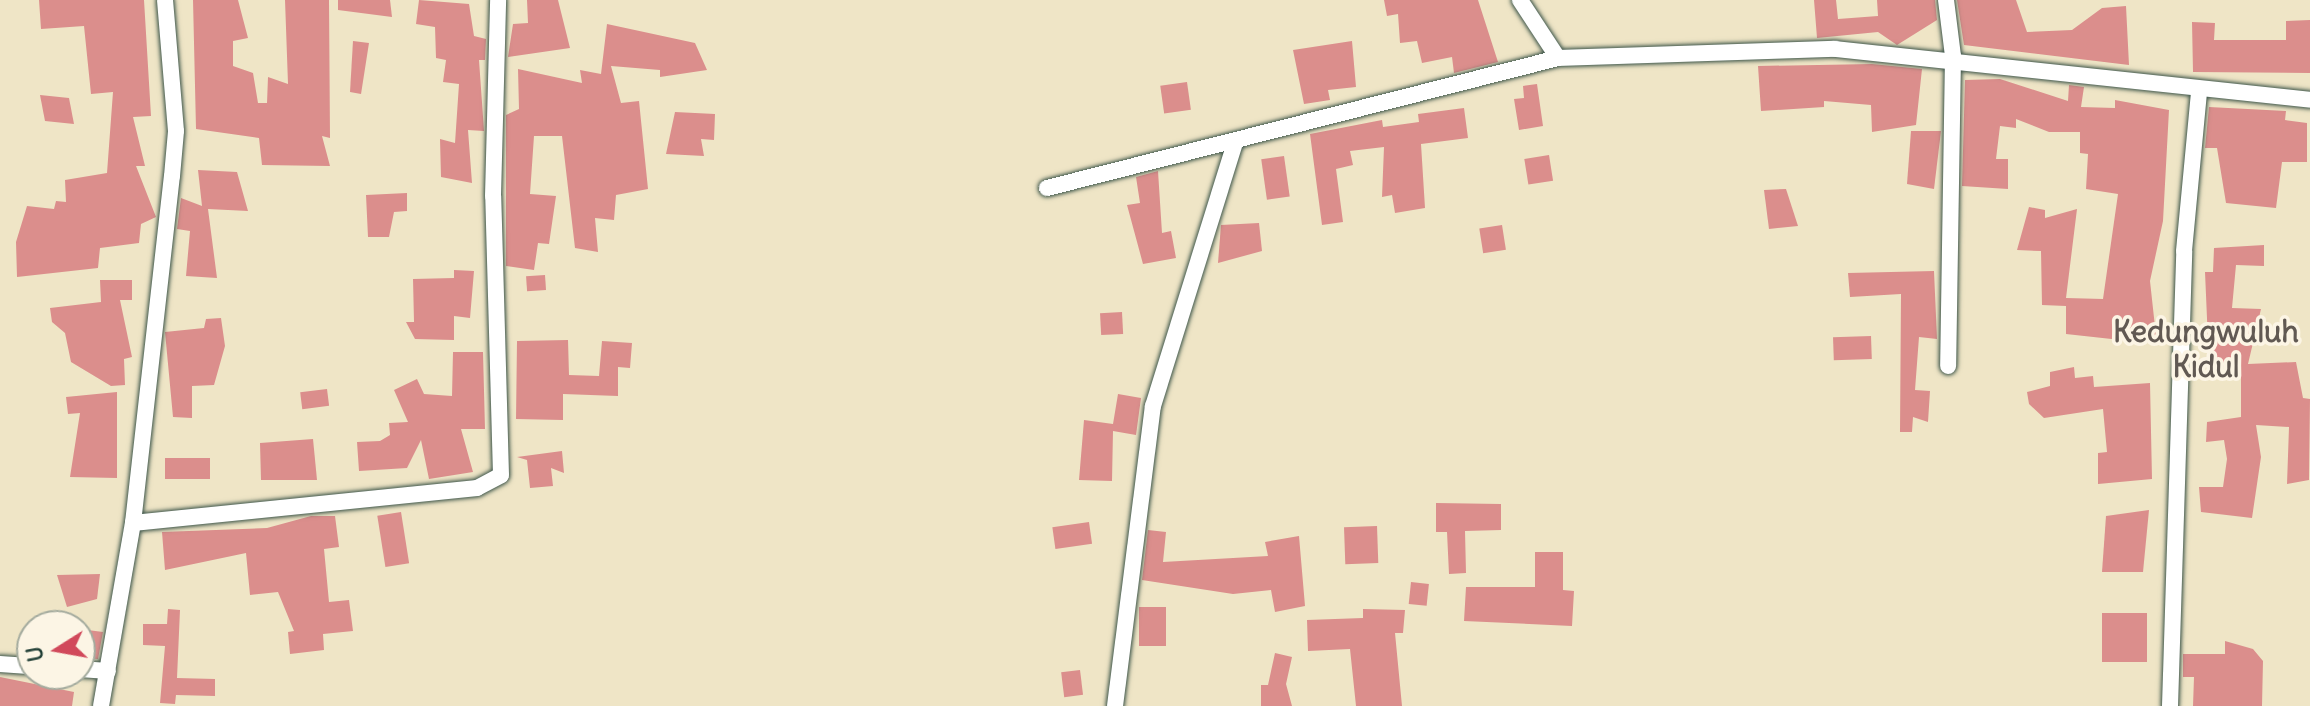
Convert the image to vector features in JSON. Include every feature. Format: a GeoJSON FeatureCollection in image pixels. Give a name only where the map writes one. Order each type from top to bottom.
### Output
{"type":"FeatureCollection","features":[{"type":"Feature","properties":{"kind":"street"},"geometry":{"type":"LineString","coordinates":[[101,706],[133,523],[176,131],[165,0]]}},
{"type":"Feature","properties":{"kind":"street"},"geometry":{"type":"LineString","coordinates":[[133,523],[477,488],[501,475],[493,196],[498,0]]}},
{"type":"Feature","properties":{"kind":"street"},"geometry":{"type":"LineString","coordinates":[[1520,0],[1558,58]]}},
{"type":"Feature","properties":{"kind":"street"},"geometry":{"type":"LineString","coordinates":[[1946,0],[1953,56],[1948,366]]}},
{"type":"Feature","properties":{"kind":"street"},"geometry":{"type":"LineString","coordinates":[[1047,188],[1558,58],[1835,49],[1953,56],[2199,93],[2310,100]]}},
{"type":"Feature","properties":{"kind":"street"},"geometry":{"type":"LineString","coordinates":[[2170,706],[2184,251],[2199,93]]}},
{"type":"Feature","properties":{"kind":"street"},"geometry":{"type":"LineString","coordinates":[[1115,706],[1153,406],[1235,142]]}},
{"type":"Feature","properties":{"kind":"street"},"geometry":{"type":"LineString","coordinates":[[96,670],[108,671]]}},
{"type":"Feature","properties":{"kind":"building"},"geometry":{"type":"Polygon","coordinates":[[[39,0],[144,0],[151,116],[133,117],[145,166],[136,166],[156,217],[141,224],[139,243],[100,248],[98,268],[17,277],[16,242],[27,206],[54,209],[56,201],[66,202],[65,180],[107,173],[113,92],[91,94],[84,26],[41,29],[39,0]]]}},
{"type":"Feature","properties":{"kind":"building"},"geometry":{"type":"Polygon","coordinates":[[[193,0],[238,0],[248,38],[233,41],[233,66],[253,73],[258,103],[267,103],[268,77],[288,84],[285,0],[329,0],[330,138],[322,136],[330,166],[262,165],[259,138],[196,129],[193,0]]]}},
{"type":"Feature","properties":{"kind":"building"},"geometry":{"type":"Polygon","coordinates":[[[338,0],[390,0],[392,17],[338,10],[338,0]]]}},
{"type":"Feature","properties":{"kind":"building"},"geometry":{"type":"Polygon","coordinates":[[[419,0],[469,4],[474,36],[486,39],[485,60],[479,60],[484,131],[468,130],[472,183],[441,177],[440,139],[455,143],[459,84],[443,82],[446,60],[436,58],[435,27],[416,24],[419,0]]]}},
{"type":"Feature","properties":{"kind":"building"},"geometry":{"type":"Polygon","coordinates":[[[527,0],[558,0],[570,48],[508,57],[513,24],[528,23],[527,0]]]}},
{"type":"Feature","properties":{"kind":"building"},"geometry":{"type":"Polygon","coordinates":[[[1384,0],[1478,0],[1498,62],[1454,73],[1452,57],[1422,63],[1417,41],[1400,43],[1398,14],[1387,16],[1384,0]]]}},
{"type":"Feature","properties":{"kind":"building"},"geometry":{"type":"Polygon","coordinates":[[[1814,0],[1836,0],[1838,19],[1878,16],[1877,0],[1935,0],[1937,20],[1897,45],[1878,32],[1817,38],[1814,0]]]}},
{"type":"Feature","properties":{"kind":"building"},"geometry":{"type":"Polygon","coordinates":[[[1957,0],[2016,0],[2027,32],[2072,30],[2102,8],[2126,6],[2129,65],[1964,45],[1957,0]]]}},
{"type":"Feature","properties":{"kind":"building"},"geometry":{"type":"Polygon","coordinates":[[[2310,20],[2310,73],[2193,72],[2192,22],[2215,23],[2214,40],[2286,40],[2286,21],[2310,20]]]}},
{"type":"Feature","properties":{"kind":"building"},"geometry":{"type":"Polygon","coordinates":[[[607,24],[695,43],[707,70],[660,77],[660,70],[611,66],[621,103],[639,101],[648,189],[616,195],[614,220],[595,218],[598,252],[575,248],[562,136],[534,136],[530,194],[556,196],[549,244],[538,243],[534,270],[506,266],[506,115],[519,109],[518,69],[582,83],[580,70],[601,74],[607,24]]]}},
{"type":"Feature","properties":{"kind":"building"},"geometry":{"type":"Polygon","coordinates":[[[353,41],[369,43],[361,94],[350,92],[353,41]]]}},
{"type":"Feature","properties":{"kind":"building"},"geometry":{"type":"Polygon","coordinates":[[[1352,41],[1356,87],[1328,90],[1330,100],[1304,104],[1293,50],[1352,41]]]}},
{"type":"Feature","properties":{"kind":"building"},"geometry":{"type":"Polygon","coordinates":[[[1872,64],[1922,69],[1916,125],[1872,132],[1871,105],[1824,101],[1824,107],[1761,111],[1758,66],[1872,64]]]}},
{"type":"Feature","properties":{"kind":"building"},"geometry":{"type":"Polygon","coordinates":[[[2000,79],[2068,101],[2069,85],[2084,87],[2081,107],[2115,108],[2115,100],[2169,110],[2163,221],[2150,281],[2156,336],[2147,334],[2148,343],[2066,334],[2066,306],[2042,305],[2041,251],[2017,250],[2029,207],[2045,210],[2045,218],[2077,209],[2066,298],[2103,299],[2118,194],[2086,189],[2088,154],[2080,153],[2080,132],[2049,132],[2016,119],[2016,128],[2000,126],[1996,159],[2008,159],[2008,189],[1962,186],[1965,80],[2000,79]]]}},
{"type":"Feature","properties":{"kind":"building"},"geometry":{"type":"Polygon","coordinates":[[[1187,82],[1191,110],[1164,113],[1160,86],[1187,82]]]}},
{"type":"Feature","properties":{"kind":"building"},"geometry":{"type":"Polygon","coordinates":[[[1537,84],[1543,126],[1519,130],[1514,99],[1524,98],[1523,86],[1537,84]]]}},
{"type":"Feature","properties":{"kind":"building"},"geometry":{"type":"Polygon","coordinates":[[[40,95],[69,98],[74,124],[45,121],[40,95]]]}},
{"type":"Feature","properties":{"kind":"building"},"geometry":{"type":"Polygon","coordinates":[[[2209,107],[2286,111],[2285,120],[2307,123],[2307,162],[2282,162],[2276,208],[2226,203],[2217,148],[2205,148],[2209,107]]]}},
{"type":"Feature","properties":{"kind":"building"},"geometry":{"type":"Polygon","coordinates":[[[1464,108],[1468,138],[1421,144],[1425,208],[1395,213],[1392,195],[1382,197],[1384,147],[1350,151],[1353,165],[1336,169],[1343,222],[1322,225],[1310,134],[1382,120],[1383,127],[1419,122],[1418,114],[1464,108]]]}},
{"type":"Feature","properties":{"kind":"building"},"geometry":{"type":"Polygon","coordinates":[[[675,112],[715,114],[714,140],[701,139],[704,156],[666,154],[675,112]]]}},
{"type":"Feature","properties":{"kind":"building"},"geometry":{"type":"Polygon","coordinates":[[[1911,131],[1941,131],[1934,189],[1907,184],[1911,131]]]}},
{"type":"Feature","properties":{"kind":"building"},"geometry":{"type":"Polygon","coordinates":[[[1549,155],[1553,181],[1528,185],[1524,159],[1549,155]]]}},
{"type":"Feature","properties":{"kind":"building"},"geometry":{"type":"Polygon","coordinates":[[[1284,156],[1290,197],[1267,200],[1261,159],[1284,156]]]}},
{"type":"Feature","properties":{"kind":"building"},"geometry":{"type":"Polygon","coordinates":[[[198,170],[237,172],[248,211],[208,209],[217,278],[186,276],[190,231],[177,229],[181,198],[202,206],[198,170]]]}},
{"type":"Feature","properties":{"kind":"building"},"geometry":{"type":"Polygon","coordinates":[[[1158,171],[1162,233],[1171,231],[1176,258],[1143,264],[1127,205],[1140,203],[1136,177],[1158,171]]]}},
{"type":"Feature","properties":{"kind":"building"},"geometry":{"type":"Polygon","coordinates":[[[1786,189],[1798,226],[1769,229],[1764,190],[1786,189]]]}},
{"type":"Feature","properties":{"kind":"building"},"geometry":{"type":"Polygon","coordinates":[[[407,193],[407,211],[394,212],[389,237],[368,237],[366,195],[407,193]]]}},
{"type":"Feature","properties":{"kind":"building"},"geometry":{"type":"Polygon","coordinates":[[[1259,223],[1262,251],[1218,263],[1221,225],[1259,223]]]}},
{"type":"Feature","properties":{"kind":"building"},"geometry":{"type":"Polygon","coordinates":[[[1502,225],[1506,250],[1483,253],[1479,229],[1502,225]]]}},
{"type":"Feature","properties":{"kind":"building"},"geometry":{"type":"Polygon","coordinates":[[[2264,245],[2264,266],[2236,265],[2232,308],[2261,309],[2248,364],[2296,362],[2303,398],[2310,399],[2309,480],[2287,484],[2289,427],[2256,425],[2261,457],[2252,518],[2201,512],[2199,487],[2223,487],[2227,459],[2224,440],[2206,442],[2207,422],[2241,417],[2241,368],[2209,365],[2205,272],[2213,272],[2214,248],[2264,245]]]}},
{"type":"Feature","properties":{"kind":"building"},"geometry":{"type":"Polygon","coordinates":[[[454,270],[474,271],[470,318],[454,316],[454,340],[415,339],[406,322],[414,322],[413,279],[454,278],[454,270]]]}},
{"type":"Feature","properties":{"kind":"building"},"geometry":{"type":"Polygon","coordinates":[[[1934,271],[1937,339],[1919,337],[1915,390],[1930,391],[1928,422],[1913,417],[1912,432],[1900,432],[1901,294],[1850,297],[1848,273],[1934,271]]]}},
{"type":"Feature","properties":{"kind":"building"},"geometry":{"type":"Polygon","coordinates":[[[545,275],[546,290],[527,291],[526,276],[545,275]]]}},
{"type":"Feature","properties":{"kind":"building"},"geometry":{"type":"Polygon","coordinates":[[[100,280],[132,280],[132,300],[120,300],[132,357],[124,359],[125,385],[111,386],[71,362],[65,333],[52,322],[50,308],[101,302],[100,280]]]}},
{"type":"Feature","properties":{"kind":"building"},"geometry":{"type":"Polygon","coordinates":[[[1122,312],[1123,334],[1101,335],[1100,313],[1122,312]]]}},
{"type":"Feature","properties":{"kind":"building"},"geometry":{"type":"Polygon","coordinates":[[[221,318],[225,346],[214,385],[192,386],[192,418],[173,417],[165,332],[204,328],[206,319],[221,318]]]}},
{"type":"Feature","properties":{"kind":"building"},"geometry":{"type":"Polygon","coordinates":[[[1871,336],[1872,359],[1834,360],[1833,337],[1871,336]]]}},
{"type":"Feature","properties":{"kind":"building"},"geometry":{"type":"Polygon","coordinates":[[[568,340],[569,375],[599,376],[602,341],[632,343],[630,368],[618,367],[618,396],[563,394],[563,420],[516,419],[517,341],[568,340]]]}},
{"type":"Feature","properties":{"kind":"building"},"geometry":{"type":"Polygon","coordinates":[[[453,352],[483,352],[485,429],[461,429],[473,472],[429,479],[421,440],[407,468],[359,471],[357,442],[380,441],[390,435],[389,423],[408,422],[394,390],[417,379],[424,394],[452,396],[453,352]]]}},
{"type":"Feature","properties":{"kind":"building"},"geometry":{"type":"Polygon","coordinates":[[[2074,367],[2075,378],[2093,376],[2094,387],[2150,383],[2152,479],[2098,484],[2098,453],[2107,452],[2103,409],[2044,418],[2029,404],[2027,392],[2050,386],[2050,372],[2074,367]]]}},
{"type":"Feature","properties":{"kind":"building"},"geometry":{"type":"Polygon","coordinates":[[[327,389],[329,406],[302,409],[300,392],[327,389]]]}},
{"type":"Feature","properties":{"kind":"building"},"geometry":{"type":"Polygon","coordinates":[[[117,392],[117,478],[70,477],[80,413],[68,414],[66,397],[117,392]]]}},
{"type":"Feature","properties":{"kind":"building"},"geometry":{"type":"Polygon","coordinates":[[[1118,394],[1141,398],[1136,435],[1113,431],[1112,481],[1079,480],[1084,420],[1113,424],[1118,394]]]}},
{"type":"Feature","properties":{"kind":"building"},"geometry":{"type":"Polygon","coordinates":[[[313,439],[317,480],[261,480],[260,443],[313,439]]]}},
{"type":"Feature","properties":{"kind":"building"},"geometry":{"type":"Polygon","coordinates":[[[562,451],[564,473],[551,468],[553,486],[530,488],[527,460],[517,457],[562,451]]]}},
{"type":"Feature","properties":{"kind":"building"},"geometry":{"type":"Polygon","coordinates":[[[165,458],[210,458],[210,479],[165,479],[165,458]]]}},
{"type":"Feature","properties":{"kind":"building"},"geometry":{"type":"Polygon","coordinates":[[[1436,503],[1501,504],[1501,530],[1465,531],[1466,573],[1449,574],[1447,532],[1436,532],[1436,503]]]}},
{"type":"Feature","properties":{"kind":"building"},"geometry":{"type":"Polygon","coordinates":[[[2149,510],[2143,572],[2102,572],[2106,516],[2149,510]]]}},
{"type":"Feature","properties":{"kind":"building"},"geometry":{"type":"Polygon","coordinates":[[[401,512],[409,563],[385,567],[377,516],[401,512]]]}},
{"type":"Feature","properties":{"kind":"building"},"geometry":{"type":"Polygon","coordinates":[[[311,516],[335,516],[339,547],[324,549],[329,602],[349,600],[353,631],[323,634],[324,650],[290,654],[288,632],[294,631],[278,592],[250,595],[246,553],[165,570],[162,532],[267,528],[311,516]]]}},
{"type":"Feature","properties":{"kind":"building"},"geometry":{"type":"Polygon","coordinates":[[[1089,522],[1092,544],[1055,549],[1052,527],[1089,522]]]}},
{"type":"Feature","properties":{"kind":"building"},"geometry":{"type":"Polygon","coordinates":[[[1377,526],[1378,563],[1345,564],[1344,527],[1377,526]]]}},
{"type":"Feature","properties":{"kind":"building"},"geometry":{"type":"Polygon","coordinates":[[[1148,530],[1166,532],[1163,562],[1268,556],[1265,542],[1299,536],[1305,606],[1275,612],[1271,590],[1233,594],[1142,580],[1148,530]]]}},
{"type":"Feature","properties":{"kind":"building"},"geometry":{"type":"Polygon","coordinates":[[[1535,552],[1563,552],[1563,590],[1574,591],[1572,626],[1464,621],[1466,587],[1535,587],[1535,552]]]}},
{"type":"Feature","properties":{"kind":"building"},"geometry":{"type":"Polygon","coordinates":[[[100,574],[97,599],[67,607],[57,575],[100,574]]]}},
{"type":"Feature","properties":{"kind":"building"},"geometry":{"type":"Polygon","coordinates":[[[1411,582],[1429,584],[1427,606],[1409,604],[1411,582]]]}},
{"type":"Feature","properties":{"kind":"building"},"geometry":{"type":"Polygon","coordinates":[[[1139,607],[1166,607],[1166,646],[1139,646],[1139,607]]]}},
{"type":"Feature","properties":{"kind":"building"},"geometry":{"type":"Polygon","coordinates":[[[168,609],[180,610],[177,678],[215,679],[215,696],[176,695],[175,704],[160,703],[165,646],[143,645],[143,624],[167,624],[168,609]]]}},
{"type":"Feature","properties":{"kind":"building"},"geometry":{"type":"Polygon","coordinates":[[[1363,609],[1405,610],[1403,633],[1395,633],[1402,706],[1356,706],[1350,649],[1308,651],[1307,620],[1363,618],[1363,609]]]}},
{"type":"Feature","properties":{"kind":"building"},"geometry":{"type":"Polygon","coordinates":[[[2102,613],[2147,613],[2147,662],[2102,662],[2102,613]]]}},
{"type":"Feature","properties":{"kind":"building"},"geometry":{"type":"Polygon","coordinates":[[[96,631],[103,632],[96,659],[96,631]]]}},
{"type":"Feature","properties":{"kind":"building"},"geometry":{"type":"Polygon","coordinates":[[[2225,641],[2253,649],[2263,661],[2262,706],[2193,706],[2194,677],[2183,677],[2183,654],[2225,654],[2225,641]]]}},
{"type":"Feature","properties":{"kind":"building"},"geometry":{"type":"Polygon","coordinates":[[[1275,653],[1292,657],[1286,684],[1292,706],[1261,706],[1261,685],[1268,685],[1275,653]]]}},
{"type":"Feature","properties":{"kind":"building"},"geometry":{"type":"Polygon","coordinates":[[[1080,670],[1083,695],[1064,697],[1061,672],[1080,670]]]}},
{"type":"Feature","properties":{"kind":"building"},"geometry":{"type":"Polygon","coordinates":[[[0,677],[16,680],[16,690],[74,692],[72,706],[0,706],[0,677]]]}},
{"type":"Feature","properties":{"kind":"district","name":"Kedungwuluh Kidul"},"geometry":{"type":"Point","coordinates":[2206,348]}}]}
